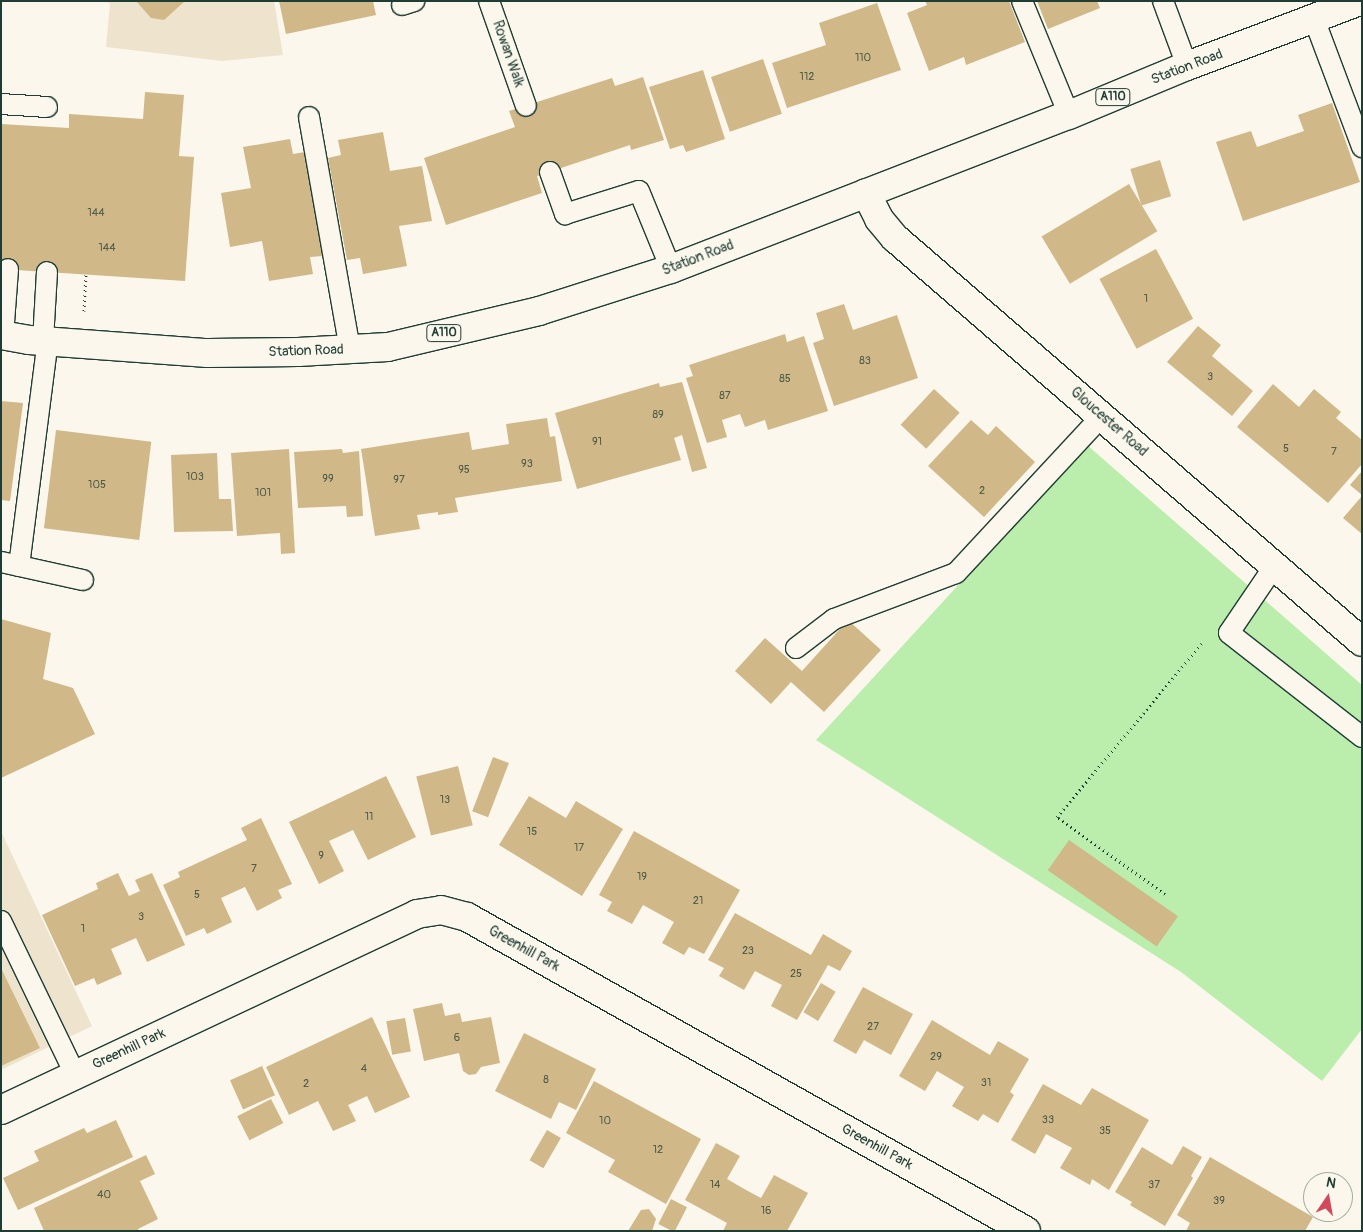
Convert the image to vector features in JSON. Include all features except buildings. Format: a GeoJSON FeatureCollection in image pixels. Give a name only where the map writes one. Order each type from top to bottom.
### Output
{"type":"FeatureCollection","features":[{"type":"Feature","properties":{"kind":"street","name":"Station Road"},"geometry":{"type":"LineString","coordinates":[[2,336],[208,353],[350,349],[388,347],[540,311],[671,270],[1069,115],[1187,66],[1360,1]]}},
{"type":"Feature","properties":{"kind":"street","name":"Gloucester Road"},"geometry":{"type":"LineString","coordinates":[[866,193],[879,219],[896,238],[1362,642]]}},
{"type":"Feature","properties":{"kind":"street","name":"Greenhill Park"},"geometry":{"type":"LineString","coordinates":[[1,1110],[417,914],[441,910],[466,917],[1026,1231]]}},
{"type":"Feature","properties":{"kind":"lane","name":"Rowan Walk"},"geometry":{"type":"LineString","coordinates":[[489,1],[526,106]]}},
{"type":"Feature","properties":{"kind":"lane"},"geometry":{"type":"LineString","coordinates":[[1022,1],[1069,115]]}},
{"type":"Feature","properties":{"kind":"lane"},"geometry":{"type":"LineString","coordinates":[[1163,1],[1187,66]]}},
{"type":"Feature","properties":{"kind":"lane"},"geometry":{"type":"LineString","coordinates":[[1314,19],[1362,147]]}},
{"type":"Feature","properties":{"kind":"lane"},"geometry":{"type":"LineString","coordinates":[[1,104],[47,107]]}},
{"type":"Feature","properties":{"kind":"lane"},"geometry":{"type":"LineString","coordinates":[[309,117],[350,349]]}},
{"type":"Feature","properties":{"kind":"lane"},"geometry":{"type":"LineString","coordinates":[[550,172],[565,214],[638,191],[671,270]]}},
{"type":"Feature","properties":{"kind":"lane"},"geometry":{"type":"LineString","coordinates":[[2,336],[8,270]]}},
{"type":"Feature","properties":{"kind":"lane"},"geometry":{"type":"LineString","coordinates":[[47,272],[46,341],[10,564],[83,580]]}},
{"type":"Feature","properties":{"kind":"lane"},"geometry":{"type":"LineString","coordinates":[[796,648],[834,618],[956,573],[1102,416]]}},
{"type":"Feature","properties":{"kind":"lane"},"geometry":{"type":"LineString","coordinates":[[1275,565],[1228,633],[1362,737]]}},
{"type":"Feature","properties":{"kind":"lane"},"geometry":{"type":"LineString","coordinates":[[1,922],[75,1074]]}},
{"type":"Feature","properties":{"kind":"path"},"geometry":{"type":"LineString","coordinates":[[1165,894],[1057,817],[1199,644],[1228,633]]}},
{"type":"Feature","properties":{"kind":"shaded area"},"geometry":{"type":"Polygon","coordinates":[[[96,1],[274,1],[283,55],[222,61],[106,47],[110,3],[96,1]]]}},
{"type":"Feature","properties":{"kind":"shaded area"},"geometry":{"type":"Polygon","coordinates":[[[1,831],[92,1026],[1,1070],[1,831]]]}},
{"type":"Feature","properties":{"kind":"green space"},"geometry":{"type":"Polygon","coordinates":[[[1087,445],[1362,685],[1362,1029],[1322,1081],[1181,972],[816,740],[1087,445]]]}}]}
